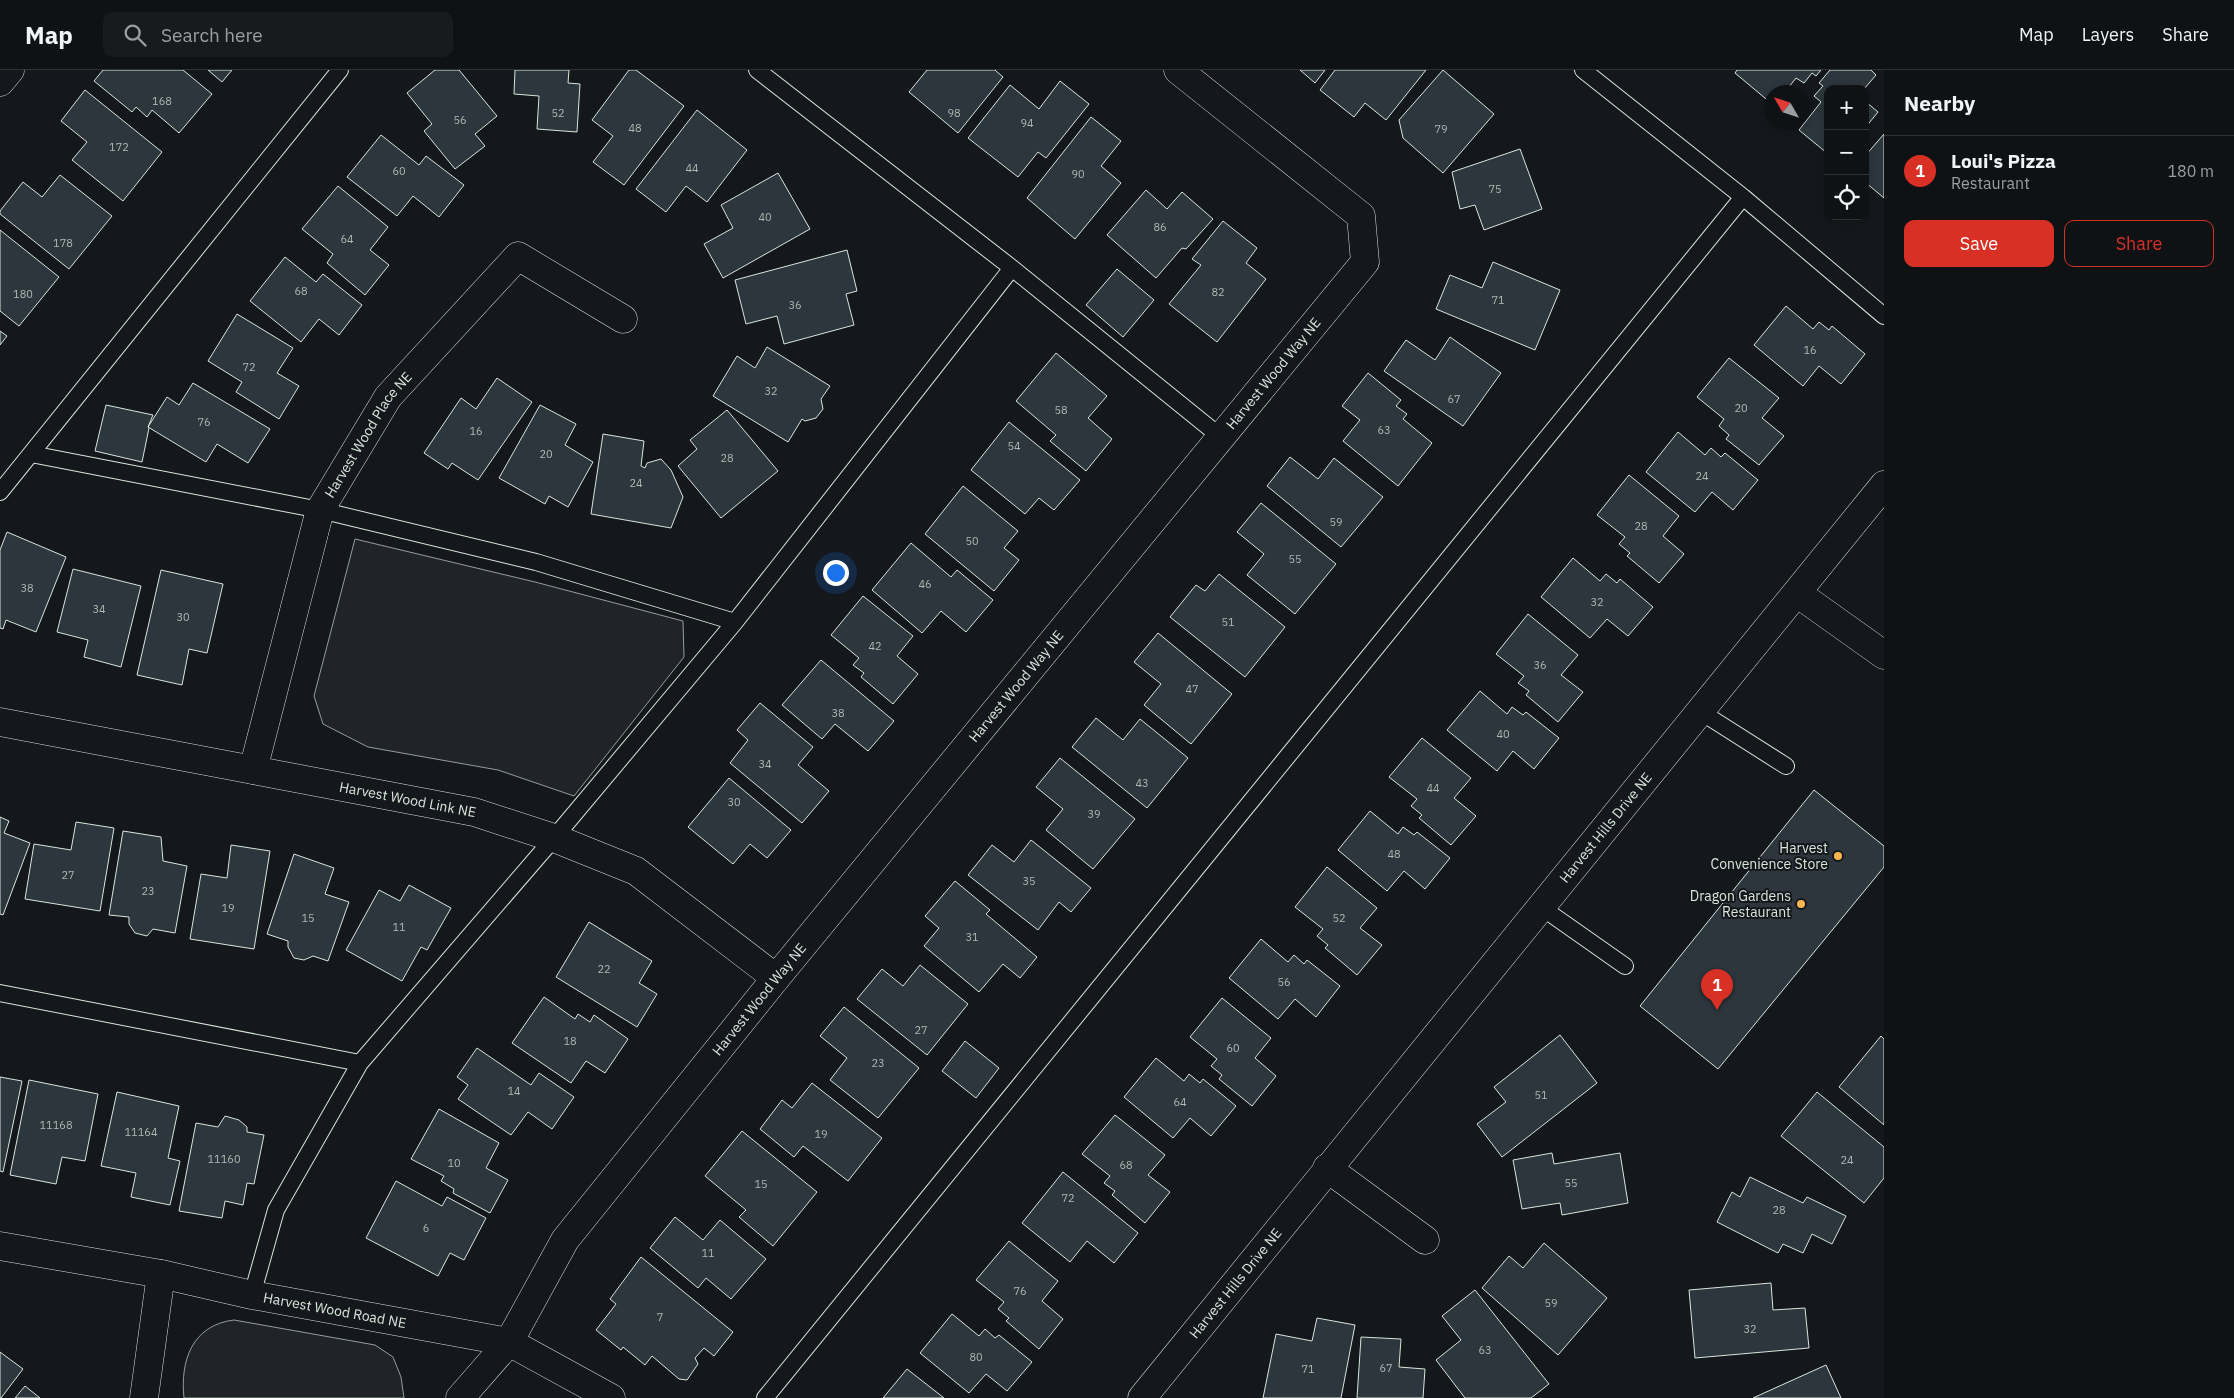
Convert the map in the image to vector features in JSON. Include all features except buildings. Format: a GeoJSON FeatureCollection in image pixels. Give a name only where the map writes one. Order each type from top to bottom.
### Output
{"type":"FeatureCollection","features":[{"type":"Feature","properties":{"kind":"street"},"geometry":{"type":"LineString","coordinates":[[0,82],[10,70]]}},
{"type":"Feature","properties":{"kind":"street","name":"Harvest Wood Way NE"},"geometry":{"type":"LineString","coordinates":[[509,1342],[566,1240],[776,978],[1365,262],[1361,216],[1178,70]]}},
{"type":"Feature","properties":{"kind":"street","name":"Harvest Wood Place NE"},"geometry":{"type":"LineString","coordinates":[[253,770],[320,510],[388,397],[518,256],[623,319]]}},
{"type":"Feature","properties":{"kind":"street","name":"Harvest Hills Drive NE"},"geometry":{"type":"LineString","coordinates":[[1142,1398],[1327,1168],[1884,486]]}},
{"type":"Feature","properties":{"kind":"street"},"geometry":{"type":"LineString","coordinates":[[1797,594],[1884,655]]}},
{"type":"Feature","properties":{"kind":"street","name":"Harvest Wood Link NE"},"geometry":{"type":"LineString","coordinates":[[0,722],[474,812],[554,838],[636,871],[776,978]]}},
{"type":"Feature","properties":{"kind":"street"},"geometry":{"type":"LineString","coordinates":[[1327,1168],[1425,1240]]}},
{"type":"Feature","properties":{"kind":"street","name":"Harvest Wood Road NE"},"geometry":{"type":"LineString","coordinates":[[0,1246],[161,1274],[252,1295],[509,1342],[611,1398]]}},
{"type":"Feature","properties":{"kind":"street"},"geometry":{"type":"LineString","coordinates":[[144,1398],[161,1274]]}},
{"type":"Feature","properties":{"kind":"street"},"geometry":{"type":"LineString","coordinates":[[460,1398],[509,1342]]}},
{"type":"Feature","properties":{"kind":"lane"},"geometry":{"type":"LineString","coordinates":[[0,492],[340,70]]}},
{"type":"Feature","properties":{"kind":"lane"},"geometry":{"type":"LineString","coordinates":[[757,70],[1012,268],[1222,438]]}},
{"type":"Feature","properties":{"kind":"lane"},"geometry":{"type":"LineString","coordinates":[[1583,70],[1743,197],[1884,316]]}},
{"type":"Feature","properties":{"kind":"lane"},"geometry":{"type":"LineString","coordinates":[[766,1398],[1743,197]]}},
{"type":"Feature","properties":{"kind":"lane"},"geometry":{"type":"LineString","coordinates":[[252,1295],[276,1210],[360,1063],[554,838],[735,622],[1012,268]]}},
{"type":"Feature","properties":{"kind":"lane"},"geometry":{"type":"LineString","coordinates":[[31,454],[320,510],[536,562],[735,622]]}},
{"type":"Feature","properties":{"kind":"lane"},"geometry":{"type":"LineString","coordinates":[[1701,712],[1786,766]]}},
{"type":"Feature","properties":{"kind":"lane"},"geometry":{"type":"LineString","coordinates":[[1541,907],[1625,966]]}},
{"type":"Feature","properties":{"kind":"lane"},"geometry":{"type":"LineString","coordinates":[[0,993],[360,1063]]}},
{"type":"Feature","properties":{"kind":"shaded area"},"geometry":{"type":"Polygon","coordinates":[[[355,539],[535,582],[683,621],[684,657],[574,796],[498,770],[368,747],[323,724],[314,696],[355,539]]]}},
{"type":"Feature","properties":{"kind":"shaded area"},"geometry":{"type":"Polygon","coordinates":[[[234,1320],[375,1345],[393,1357],[401,1377],[404,1398],[184,1398],[184,1371],[192,1347],[208,1329],[220,1323],[234,1320]]]}},
{"type":"Feature","properties":{"kind":"place","name":"Harvest Convenience Store"},"geometry":{"type":"Point","coordinates":[1838,856]}},
{"type":"Feature","properties":{"kind":"place","name":"Dragon Gardens Restaurant"},"geometry":{"type":"Point","coordinates":[1801,904]}},
{"type":"Feature","properties":{"kind":"place","name":"Loui's Pizza"},"geometry":{"type":"Point","coordinates":[1717,1010]}}]}
